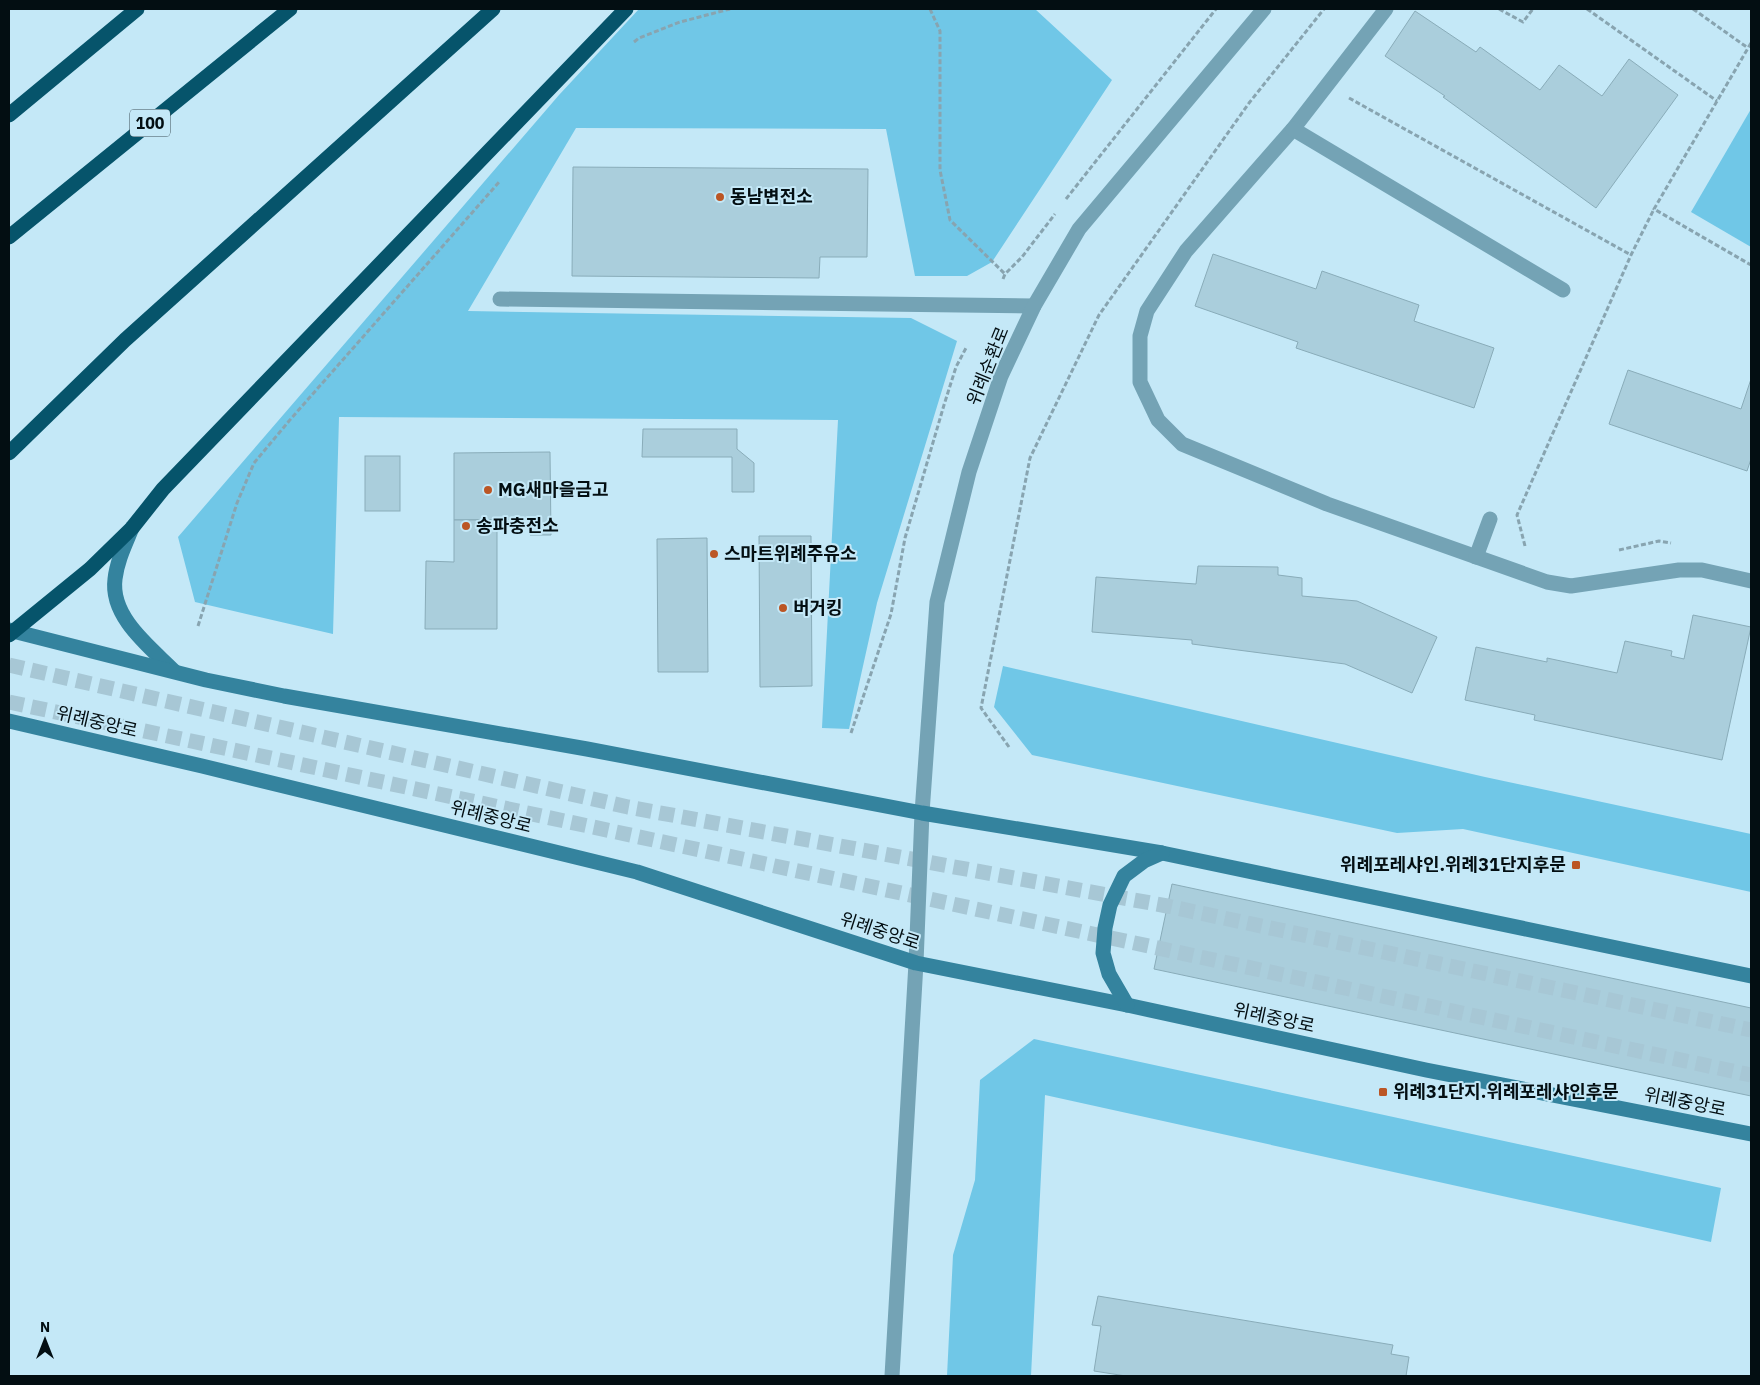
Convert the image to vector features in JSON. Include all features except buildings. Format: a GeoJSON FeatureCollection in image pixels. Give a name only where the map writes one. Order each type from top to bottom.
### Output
{"type":"FeatureCollection","features":[{"type":"Feature","properties":{"kind":"highway"},"geometry":{"type":"LineString","coordinates":[[9,115],[137,9]]}},
{"type":"Feature","properties":{"kind":"highway","name":"100"},"geometry":{"type":"LineString","coordinates":[[9,237],[290,9]]}},
{"type":"Feature","properties":{"kind":"highway"},"geometry":{"type":"LineString","coordinates":[[9,453],[125,340],[493,9]]}},
{"type":"Feature","properties":{"kind":"highway"},"geometry":{"type":"LineString","coordinates":[[10,632],[90,569],[132,528],[170,482],[626,9]]}},
{"type":"Feature","properties":{"kind":"main road"},"geometry":{"type":"LineString","coordinates":[[132,528],[120,555],[114,581],[117,600],[124,617],[138,637],[175,672]]}},
{"type":"Feature","properties":{"kind":"main road"},"geometry":{"type":"LineString","coordinates":[[10,632],[206,680],[284,696],[587,748],[922,813],[1162,853],[1751,976]]}},
{"type":"Feature","properties":{"kind":"main road","name":"위례중앙로"},"geometry":{"type":"LineString","coordinates":[[9,721],[637,872],[916,963],[1127,1005],[1426,1070],[1751,1134]]}},
{"type":"Feature","properties":{"kind":"main road"},"geometry":{"type":"LineString","coordinates":[[1127,1005],[1109,974],[1103,954],[1105,928],[1110,905],[1124,876],[1144,861],[1162,853]]}},
{"type":"Feature","properties":{"kind":"street","name":"위례순환로"},"geometry":{"type":"LineString","coordinates":[[892,1376],[916,963],[922,813],[937,602],[969,472],[1001,376],[1034,306],[1078,229],[1264,9]]}},
{"type":"Feature","properties":{"kind":"street"},"geometry":{"type":"LineString","coordinates":[[1386,9],[1293,129],[1186,251],[1147,311],[1140,336],[1140,382],[1158,420],[1182,444],[1327,504],[1547,582],[1571,586],[1679,570],[1702,570],[1751,581]]}},
{"type":"Feature","properties":{"kind":"street"},"geometry":{"type":"LineString","coordinates":[[1293,129],[1563,290]]}},
{"type":"Feature","properties":{"kind":"street"},"geometry":{"type":"LineString","coordinates":[[500,299],[1034,306]]}},
{"type":"Feature","properties":{"kind":"street"},"geometry":{"type":"LineString","coordinates":[[1476,557],[1490,519]]}},
{"type":"Feature","properties":{"kind":"path"},"geometry":{"type":"LineString","coordinates":[[632,43],[639,38],[680,22],[730,9]]}},
{"type":"Feature","properties":{"kind":"path"},"geometry":{"type":"LineString","coordinates":[[930,9],[940,31],[940,170],[950,220],[1005,274]]}},
{"type":"Feature","properties":{"kind":"path"},"geometry":{"type":"LineString","coordinates":[[1064,202],[1216,9]]}},
{"type":"Feature","properties":{"kind":"path"},"geometry":{"type":"LineString","coordinates":[[1009,747],[981,708],[1030,458],[1099,315],[1250,103],[1324,9]]}},
{"type":"Feature","properties":{"kind":"path"},"geometry":{"type":"LineString","coordinates":[[1500,9],[1523,22],[1533,9]]}},
{"type":"Feature","properties":{"kind":"path"},"geometry":{"type":"LineString","coordinates":[[1587,9],[1717,102]]}},
{"type":"Feature","properties":{"kind":"path"},"geometry":{"type":"LineString","coordinates":[[1693,9],[1748,48]]}},
{"type":"Feature","properties":{"kind":"path"},"geometry":{"type":"LineString","coordinates":[[1532,549],[1524,546],[1517,515],[1631,255],[1654,209],[1751,43]]}},
{"type":"Feature","properties":{"kind":"path"},"geometry":{"type":"LineString","coordinates":[[1344,95],[1631,255]]}},
{"type":"Feature","properties":{"kind":"path"},"geometry":{"type":"LineString","coordinates":[[198,626],[237,503],[254,463],[504,177]]}},
{"type":"Feature","properties":{"kind":"path"},"geometry":{"type":"LineString","coordinates":[[1654,209],[1751,265]]}},
{"type":"Feature","properties":{"kind":"path"},"geometry":{"type":"LineString","coordinates":[[1001,287],[1005,274],[1022,256],[1058,210]]}},
{"type":"Feature","properties":{"kind":"path"},"geometry":{"type":"LineString","coordinates":[[851,733],[891,614],[905,538],[947,396],[956,367],[968,346]]}},
{"type":"Feature","properties":{"kind":"path"},"geometry":{"type":"LineString","coordinates":[[1610,552],[1659,541],[1678,543]]}},
{"type":"Feature","properties":{"kind":"shaded area"},"geometry":{"type":"Polygon","coordinates":[[[639,9],[1035,9],[1112,80],[992,262],[967,276],[915,276],[886,129],[576,128],[468,311],[911,318],[957,341],[877,603],[849,729],[822,728],[838,420],[339,417],[333,634],[195,602],[178,537],[559,95],[639,9]]]}},
{"type":"Feature","properties":{"kind":"shaded area"},"geometry":{"type":"Polygon","coordinates":[[[1751,109],[1751,247],[1691,212],[1751,109]]]}},
{"type":"Feature","properties":{"kind":"shaded area"},"geometry":{"type":"Polygon","coordinates":[[[1003,666],[1485,777],[1751,834],[1751,892],[1463,829],[1397,833],[1032,755],[994,707],[1003,666]]]}},
{"type":"Feature","properties":{"kind":"shaded area"},"geometry":{"type":"Polygon","coordinates":[[[1034,1039],[1721,1188],[1711,1242],[1045,1095],[1031,1376],[947,1376],[953,1255],[975,1180],[980,1080],[1034,1039]]]}},
{"type":"Feature","properties":{"kind":"tunnel"},"geometry":{"type":"LineString","coordinates":[[9,665],[628,807],[1167,906],[1751,1030]]}},
{"type":"Feature","properties":{"kind":"tunnel"},"geometry":{"type":"LineString","coordinates":[[9,702],[1751,1075]]}},
{"type":"Feature","properties":{"kind":"place","name":"동남변전소"},"geometry":{"type":"Point","coordinates":[720,197]}},
{"type":"Feature","properties":{"kind":"place","name":"MG새마을금고"},"geometry":{"type":"Point","coordinates":[488,490]}},
{"type":"Feature","properties":{"kind":"place","name":"송파충전소"},"geometry":{"type":"Point","coordinates":[466,526]}},
{"type":"Feature","properties":{"kind":"place","name":"스마트위례주유소"},"geometry":{"type":"Point","coordinates":[714,554]}},
{"type":"Feature","properties":{"kind":"place","name":"버거킹"},"geometry":{"type":"Point","coordinates":[783,608]}},
{"type":"Feature","properties":{"kind":"place","name":"위례포레샤인.위례31단지후문"},"geometry":{"type":"Point","coordinates":[1576,865]}},
{"type":"Feature","properties":{"kind":"place","name":"위례31단지.위례포레샤인후문"},"geometry":{"type":"Point","coordinates":[1383,1092]}}]}
